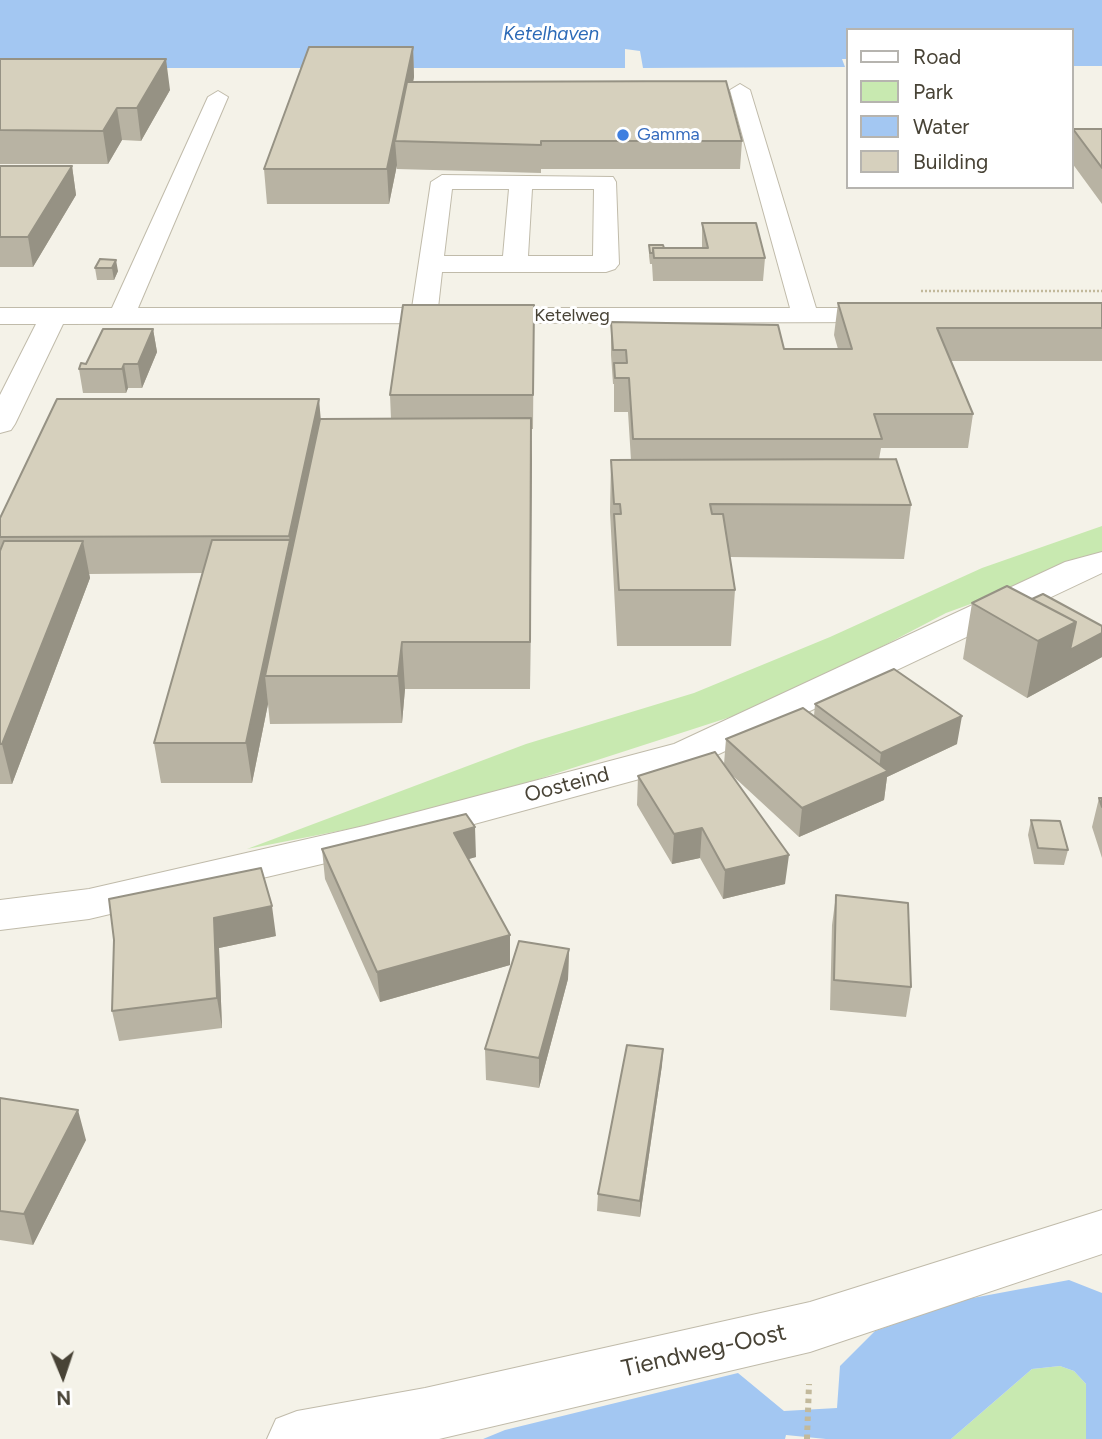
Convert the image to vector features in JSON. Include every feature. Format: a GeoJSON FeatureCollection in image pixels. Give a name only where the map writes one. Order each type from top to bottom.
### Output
{"type":"FeatureCollection","features":[{"type":"Feature","properties":{"kind":"street"},"geometry":{"type":"LineString","coordinates":[[740,90],[805,316]]}},
{"type":"Feature","properties":{"kind":"street"},"geometry":{"type":"LineString","coordinates":[[122,315],[218,97]]}},
{"type":"Feature","properties":{"kind":"street"},"geometry":{"type":"LineString","coordinates":[[424,316],[430,264],[442,182],[605,182],[606,264],[430,264]]}},
{"type":"Feature","properties":{"kind":"street"},"geometry":{"type":"LineString","coordinates":[[515,264],[521,182]]}},
{"type":"Feature","properties":{"kind":"street","name":"Ketelweg"},"geometry":{"type":"LineString","coordinates":[[0,316],[913,316]]}},
{"type":"Feature","properties":{"kind":"street"},"geometry":{"type":"LineString","coordinates":[[0,424],[53,316]]}},
{"type":"Feature","properties":{"kind":"street","name":"Oosteind"},"geometry":{"type":"LineString","coordinates":[[0,915],[89,904],[351,843],[688,753],[1077,569],[1102,562]]}},
{"type":"Feature","properties":{"kind":"street","name":"Tiendweg-Oost"},"geometry":{"type":"LineString","coordinates":[[297,1439],[425,1415],[810,1327],[1102,1232]]}},
{"type":"Feature","properties":{"kind":"path"},"geometry":{"type":"LineString","coordinates":[[807,1439],[809,1398]]}},
{"type":"Feature","properties":{"kind":"green space"},"geometry":{"type":"Polygon","coordinates":[[[1102,526],[1102,556],[946,613],[822,678],[749,711],[486,796],[369,825],[247,849],[526,744],[694,693],[830,637],[982,568],[1102,526]]]}},
{"type":"Feature","properties":{"kind":"green space"},"geometry":{"type":"Polygon","coordinates":[[[1060,1366],[1074,1371],[1086,1384],[1086,1439],[951,1439],[1032,1369],[1060,1366]]]}},
{"type":"Feature","properties":{"kind":"water","name":"Ketelhaven"},"geometry":{"type":"Polygon","coordinates":[[[0,0],[1102,0],[1102,66],[1074,66],[1074,28],[846,28],[846,59],[842,59],[845,67],[643,68],[640,51],[625,49],[625,68],[0,68],[0,0]]]}},
{"type":"Feature","properties":{"kind":"water"},"geometry":{"type":"Polygon","coordinates":[[[1069,1280],[1102,1293],[1102,1439],[1086,1439],[1086,1384],[1074,1371],[1060,1366],[1032,1369],[951,1439],[826,1439],[786,1435],[785,1439],[483,1439],[505,1430],[738,1373],[784,1411],[837,1408],[840,1366],[875,1331],[962,1300],[1069,1280]]]}},
{"type":"Feature","properties":{"kind":"building"},"geometry":{"type":"Polygon","coordinates":[[[309,47],[413,47],[387,169],[264,169],[309,47]]]}},
{"type":"Feature","properties":{"kind":"building"},"geometry":{"type":"Polygon","coordinates":[[[0,59],[166,59],[137,108],[117,108],[103,131],[0,130],[0,59]]]}},
{"type":"Feature","properties":{"kind":"building"},"geometry":{"type":"Polygon","coordinates":[[[726,81],[742,141],[541,141],[541,145],[395,141],[407,82],[726,81]]]}},
{"type":"Feature","properties":{"kind":"building"},"geometry":{"type":"Polygon","coordinates":[[[1074,129],[1102,129],[1102,168],[1074,130],[1074,129]]]}},
{"type":"Feature","properties":{"kind":"building"},"geometry":{"type":"Polygon","coordinates":[[[0,166],[72,166],[28,237],[0,237],[0,166]]]}},
{"type":"Feature","properties":{"kind":"building"},"geometry":{"type":"Polygon","coordinates":[[[702,223],[756,223],[765,258],[654,258],[653,248],[708,248],[702,223]]]}},
{"type":"Feature","properties":{"kind":"building"},"geometry":{"type":"Polygon","coordinates":[[[649,245],[663,245],[664,248],[653,248],[653,253],[650,253],[649,245]]]}},
{"type":"Feature","properties":{"kind":"building"},"geometry":{"type":"Polygon","coordinates":[[[100,259],[116,260],[112,268],[95,268],[100,259]]]}},
{"type":"Feature","properties":{"kind":"building"},"geometry":{"type":"Polygon","coordinates":[[[838,303],[1102,303],[1102,328],[937,328],[973,414],[874,414],[882,439],[633,439],[629,378],[615,378],[614,363],[627,363],[626,350],[613,350],[611,322],[778,325],[784,349],[852,349],[838,303]]]}},
{"type":"Feature","properties":{"kind":"building"},"geometry":{"type":"Polygon","coordinates":[[[403,305],[534,305],[533,395],[390,395],[403,305]]]}},
{"type":"Feature","properties":{"kind":"building"},"geometry":{"type":"Polygon","coordinates":[[[103,329],[153,329],[138,364],[124,364],[122,369],[79,369],[81,363],[86,364],[103,329]]]}},
{"type":"Feature","properties":{"kind":"building"},"geometry":{"type":"Polygon","coordinates":[[[57,399],[319,399],[289,536],[0,537],[0,518],[57,399]]]}},
{"type":"Feature","properties":{"kind":"building"},"geometry":{"type":"Polygon","coordinates":[[[531,418],[530,642],[402,642],[398,676],[265,676],[320,419],[531,418]]]}},
{"type":"Feature","properties":{"kind":"building"},"geometry":{"type":"Polygon","coordinates":[[[896,459],[911,505],[710,504],[712,514],[723,514],[735,590],[619,590],[614,514],[621,514],[620,504],[614,504],[611,460],[896,459]]]}},
{"type":"Feature","properties":{"kind":"building"},"geometry":{"type":"Polygon","coordinates":[[[212,540],[290,540],[246,743],[154,743],[212,540]]]}},
{"type":"Feature","properties":{"kind":"building"},"geometry":{"type":"Polygon","coordinates":[[[4,541],[83,541],[0,744],[0,551],[4,541]]]}},
{"type":"Feature","properties":{"kind":"building"},"geometry":{"type":"Polygon","coordinates":[[[1007,586],[1076,622],[1038,641],[972,603],[1007,586]]]}},
{"type":"Feature","properties":{"kind":"building"},"geometry":{"type":"Polygon","coordinates":[[[1043,594],[1102,626],[1102,633],[1070,650],[1076,622],[1032,599],[1043,594]]]}},
{"type":"Feature","properties":{"kind":"building"},"geometry":{"type":"Polygon","coordinates":[[[894,669],[962,716],[881,753],[815,704],[894,669]]]}},
{"type":"Feature","properties":{"kind":"building"},"geometry":{"type":"Polygon","coordinates":[[[803,708],[888,771],[802,808],[726,739],[803,708]]]}},
{"type":"Feature","properties":{"kind":"building"},"geometry":{"type":"Polygon","coordinates":[[[715,752],[789,855],[725,870],[702,828],[674,834],[638,776],[715,752]]]}},
{"type":"Feature","properties":{"kind":"building"},"geometry":{"type":"Polygon","coordinates":[[[466,814],[475,827],[454,833],[510,935],[377,972],[322,849],[466,814]]]}},
{"type":"Feature","properties":{"kind":"building"},"geometry":{"type":"Polygon","coordinates":[[[1031,820],[1060,821],[1068,850],[1038,848],[1031,820]]]}},
{"type":"Feature","properties":{"kind":"building"},"geometry":{"type":"Polygon","coordinates":[[[261,868],[272,906],[214,918],[217,998],[112,1011],[114,940],[109,899],[261,868]]]}},
{"type":"Feature","properties":{"kind":"building"},"geometry":{"type":"Polygon","coordinates":[[[836,895],[908,903],[911,987],[834,980],[836,895]]]}},
{"type":"Feature","properties":{"kind":"building"},"geometry":{"type":"Polygon","coordinates":[[[519,941],[569,949],[539,1058],[485,1049],[519,941]]]}},
{"type":"Feature","properties":{"kind":"building"},"geometry":{"type":"Polygon","coordinates":[[[627,1045],[663,1049],[640,1201],[598,1194],[627,1045]]]}},
{"type":"Feature","properties":{"kind":"building"},"geometry":{"type":"Polygon","coordinates":[[[0,1098],[78,1110],[24,1214],[0,1211],[0,1098]]]}},
{"type":"Feature","properties":{"kind":"place","name":"Gamma"},"geometry":{"type":"Point","coordinates":[623,135]}}]}
